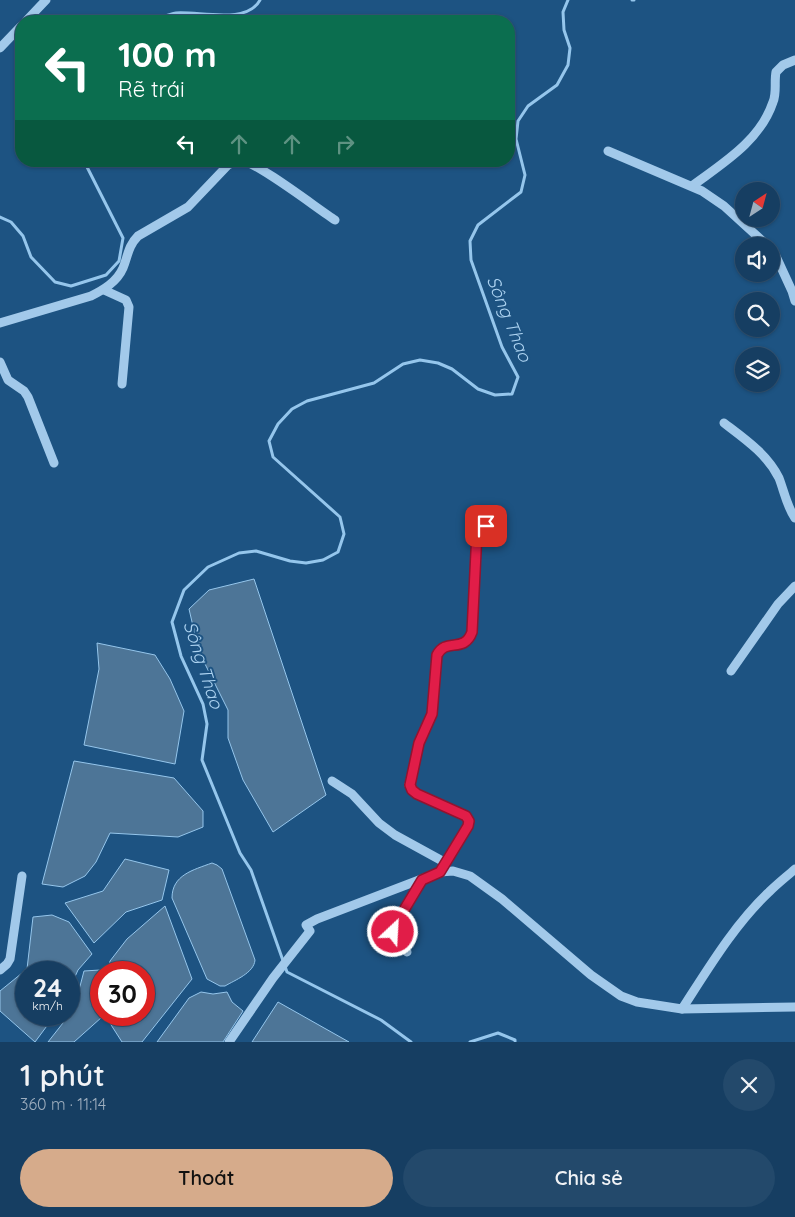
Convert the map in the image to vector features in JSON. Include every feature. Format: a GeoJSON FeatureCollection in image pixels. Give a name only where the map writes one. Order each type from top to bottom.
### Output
{"type":"FeatureCollection","features":[{"type":"Feature","properties":{"kind":"street"},"geometry":{"type":"LineString","coordinates":[[32,15],[46,0]]}},
{"type":"Feature","properties":{"kind":"street"},"geometry":{"type":"LineString","coordinates":[[2,43],[15,31]]}},
{"type":"Feature","properties":{"kind":"street"},"geometry":{"type":"LineString","coordinates":[[692,186],[735,155],[765,121],[774,100],[776,72],[783,65],[795,60]]}},
{"type":"Feature","properties":{"kind":"street"},"geometry":{"type":"LineString","coordinates":[[608,151],[702,190],[724,206],[758,237]]}},
{"type":"Feature","properties":{"kind":"street"},"geometry":{"type":"LineString","coordinates":[[0,323],[104,290],[123,269],[128,249],[132,242],[138,236],[188,207],[226,167]]}},
{"type":"Feature","properties":{"kind":"street"},"geometry":{"type":"LineString","coordinates":[[257,167],[335,220]]}},
{"type":"Feature","properties":{"kind":"street"},"geometry":{"type":"LineString","coordinates":[[780,265],[795,301]]}},
{"type":"Feature","properties":{"kind":"street"},"geometry":{"type":"LineString","coordinates":[[104,290],[126,300],[129,307],[122,384]]}},
{"type":"Feature","properties":{"kind":"street"},"geometry":{"type":"LineString","coordinates":[[0,362],[8,380],[24,391],[28,397],[54,463]]}},
{"type":"Feature","properties":{"kind":"street"},"geometry":{"type":"LineString","coordinates":[[724,423],[752,444],[768,462],[778,477],[795,518]]}},
{"type":"Feature","properties":{"kind":"street"},"geometry":{"type":"LineString","coordinates":[[440,872],[468,826],[469,821],[466,816],[417,794],[410,785],[419,743],[432,714],[437,655],[440,649],[445,646],[464,644],[472,632],[477,532],[480,528],[486,526],[500,526]]}},
{"type":"Feature","properties":{"kind":"street"},"geometry":{"type":"LineString","coordinates":[[731,671],[778,604],[795,586]]}},
{"type":"Feature","properties":{"kind":"street"},"geometry":{"type":"LineString","coordinates":[[332,781],[352,794],[380,823],[395,835],[446,863]]}},
{"type":"Feature","properties":{"kind":"street"},"geometry":{"type":"LineString","coordinates":[[682,1009],[722,948],[744,920],[768,893],[795,869]]}},
{"type":"Feature","properties":{"kind":"street"},"geometry":{"type":"LineString","coordinates":[[230,1042],[279,971],[310,931],[306,925],[317,919],[440,872],[453,871],[470,876],[502,899],[590,975],[621,996],[654,1006],[682,1009],[795,1008]]}},
{"type":"Feature","properties":{"kind":"street"},"geometry":{"type":"LineString","coordinates":[[0,970],[10,959],[22,876]]}},
{"type":"Feature","properties":{"kind":"street"},"geometry":{"type":"LineString","coordinates":[[407,952],[393,932],[395,925],[422,880]]}},
{"type":"Feature","properties":{"kind":"water"},"geometry":{"type":"Polygon","coordinates":[[[254,579],[326,795],[273,832],[243,780],[228,738],[228,710],[199,652],[189,609],[209,590],[254,579]]]}},
{"type":"Feature","properties":{"kind":"water"},"geometry":{"type":"Polygon","coordinates":[[[97,643],[155,655],[170,679],[184,711],[175,764],[84,745],[99,669],[97,643]]]}},
{"type":"Feature","properties":{"kind":"water"},"geometry":{"type":"Polygon","coordinates":[[[74,761],[174,778],[203,811],[203,827],[178,837],[110,833],[96,862],[85,876],[63,887],[42,884],[74,761]]]}},
{"type":"Feature","properties":{"kind":"water"},"geometry":{"type":"Polygon","coordinates":[[[125,859],[169,870],[162,900],[126,912],[94,943],[65,903],[103,891],[125,859]]]}},
{"type":"Feature","properties":{"kind":"water"},"geometry":{"type":"Polygon","coordinates":[[[212,863],[222,869],[255,960],[254,965],[248,972],[225,986],[220,986],[207,979],[172,898],[176,884],[185,874],[212,863]]]}},
{"type":"Feature","properties":{"kind":"water"},"geometry":{"type":"Polygon","coordinates":[[[165,906],[192,979],[155,1026],[155,961],[110,961],[127,939],[165,906]]]}},
{"type":"Feature","properties":{"kind":"water"},"geometry":{"type":"Polygon","coordinates":[[[52,915],[69,922],[92,954],[80,968],[80,961],[28,961],[33,917],[52,915]]]}},
{"type":"Feature","properties":{"kind":"water"},"geometry":{"type":"Polygon","coordinates":[[[84,971],[90,971],[90,1026],[92,1026],[74,1042],[48,1042],[61,1026],[80,1026],[80,986],[84,971]]]}},
{"type":"Feature","properties":{"kind":"water"},"geometry":{"type":"Polygon","coordinates":[[[15,979],[15,1024],[0,1011],[0,991],[15,979]]]}},
{"type":"Feature","properties":{"kind":"water"},"geometry":{"type":"Polygon","coordinates":[[[201,992],[213,994],[227,992],[232,1002],[243,1011],[223,1042],[157,1042],[189,998],[201,992]]]}},
{"type":"Feature","properties":{"kind":"water"},"geometry":{"type":"Polygon","coordinates":[[[278,1002],[349,1042],[252,1042],[278,1002]]]}},
{"type":"Feature","properties":{"kind":"water"},"geometry":{"type":"Polygon","coordinates":[[[17,1026],[47,1026],[35,1042],[17,1026]]]}},
{"type":"Feature","properties":{"kind":"water"},"geometry":{"type":"Polygon","coordinates":[[[112,1026],[155,1026],[142,1042],[122,1042],[112,1026]]]}},
{"type":"Feature","properties":{"kind":"waterway"},"geometry":{"type":"LineString","coordinates":[[234,15],[254,8],[260,0]]}},
{"type":"Feature","properties":{"kind":"waterway","name":"Sông Thao"},"geometry":{"type":"LineString","coordinates":[[411,1042],[381,1020],[287,972],[251,870],[240,853],[202,760],[207,724],[203,704],[181,656],[172,622],[184,590],[208,567],[239,553],[256,551],[290,561],[306,563],[323,560],[338,552],[344,534],[340,517],[273,457],[269,441],[278,424],[292,409],[307,401],[374,383],[403,364],[420,360],[438,363],[452,369],[478,389],[495,395],[512,394],[518,377],[502,347],[471,260],[470,241],[478,225],[521,192],[525,175],[516,139],[518,121],[528,106],[557,85],[568,65],[570,48],[564,30],[563,12],[568,0]]}},
{"type":"Feature","properties":{"kind":"waterway"},"geometry":{"type":"LineString","coordinates":[[167,15],[176,13],[222,15]]}},
{"type":"Feature","properties":{"kind":"waterway"},"geometry":{"type":"LineString","coordinates":[[222,15],[234,15]]}},
{"type":"Feature","properties":{"kind":"waterway"},"geometry":{"type":"LineString","coordinates":[[0,217],[11,222],[23,236],[31,257],[55,282],[71,286],[106,275],[119,261],[123,238],[87,167]]}},
{"type":"Feature","properties":{"kind":"waterway","name":"Sông Thao"},"geometry":{"type":"LineString","coordinates":[[470,1042],[498,1033],[515,1040],[515,1042]]}},
{"type":"Feature","properties":{"kind":"route"},"geometry":{"type":"LineString","coordinates":[[393,932],[395,925],[422,880],[440,872],[468,826],[469,821],[466,816],[417,794],[410,785],[419,743],[432,714],[437,655],[440,649],[445,646],[464,644],[472,632],[477,532],[480,528],[486,526]]}}]}
